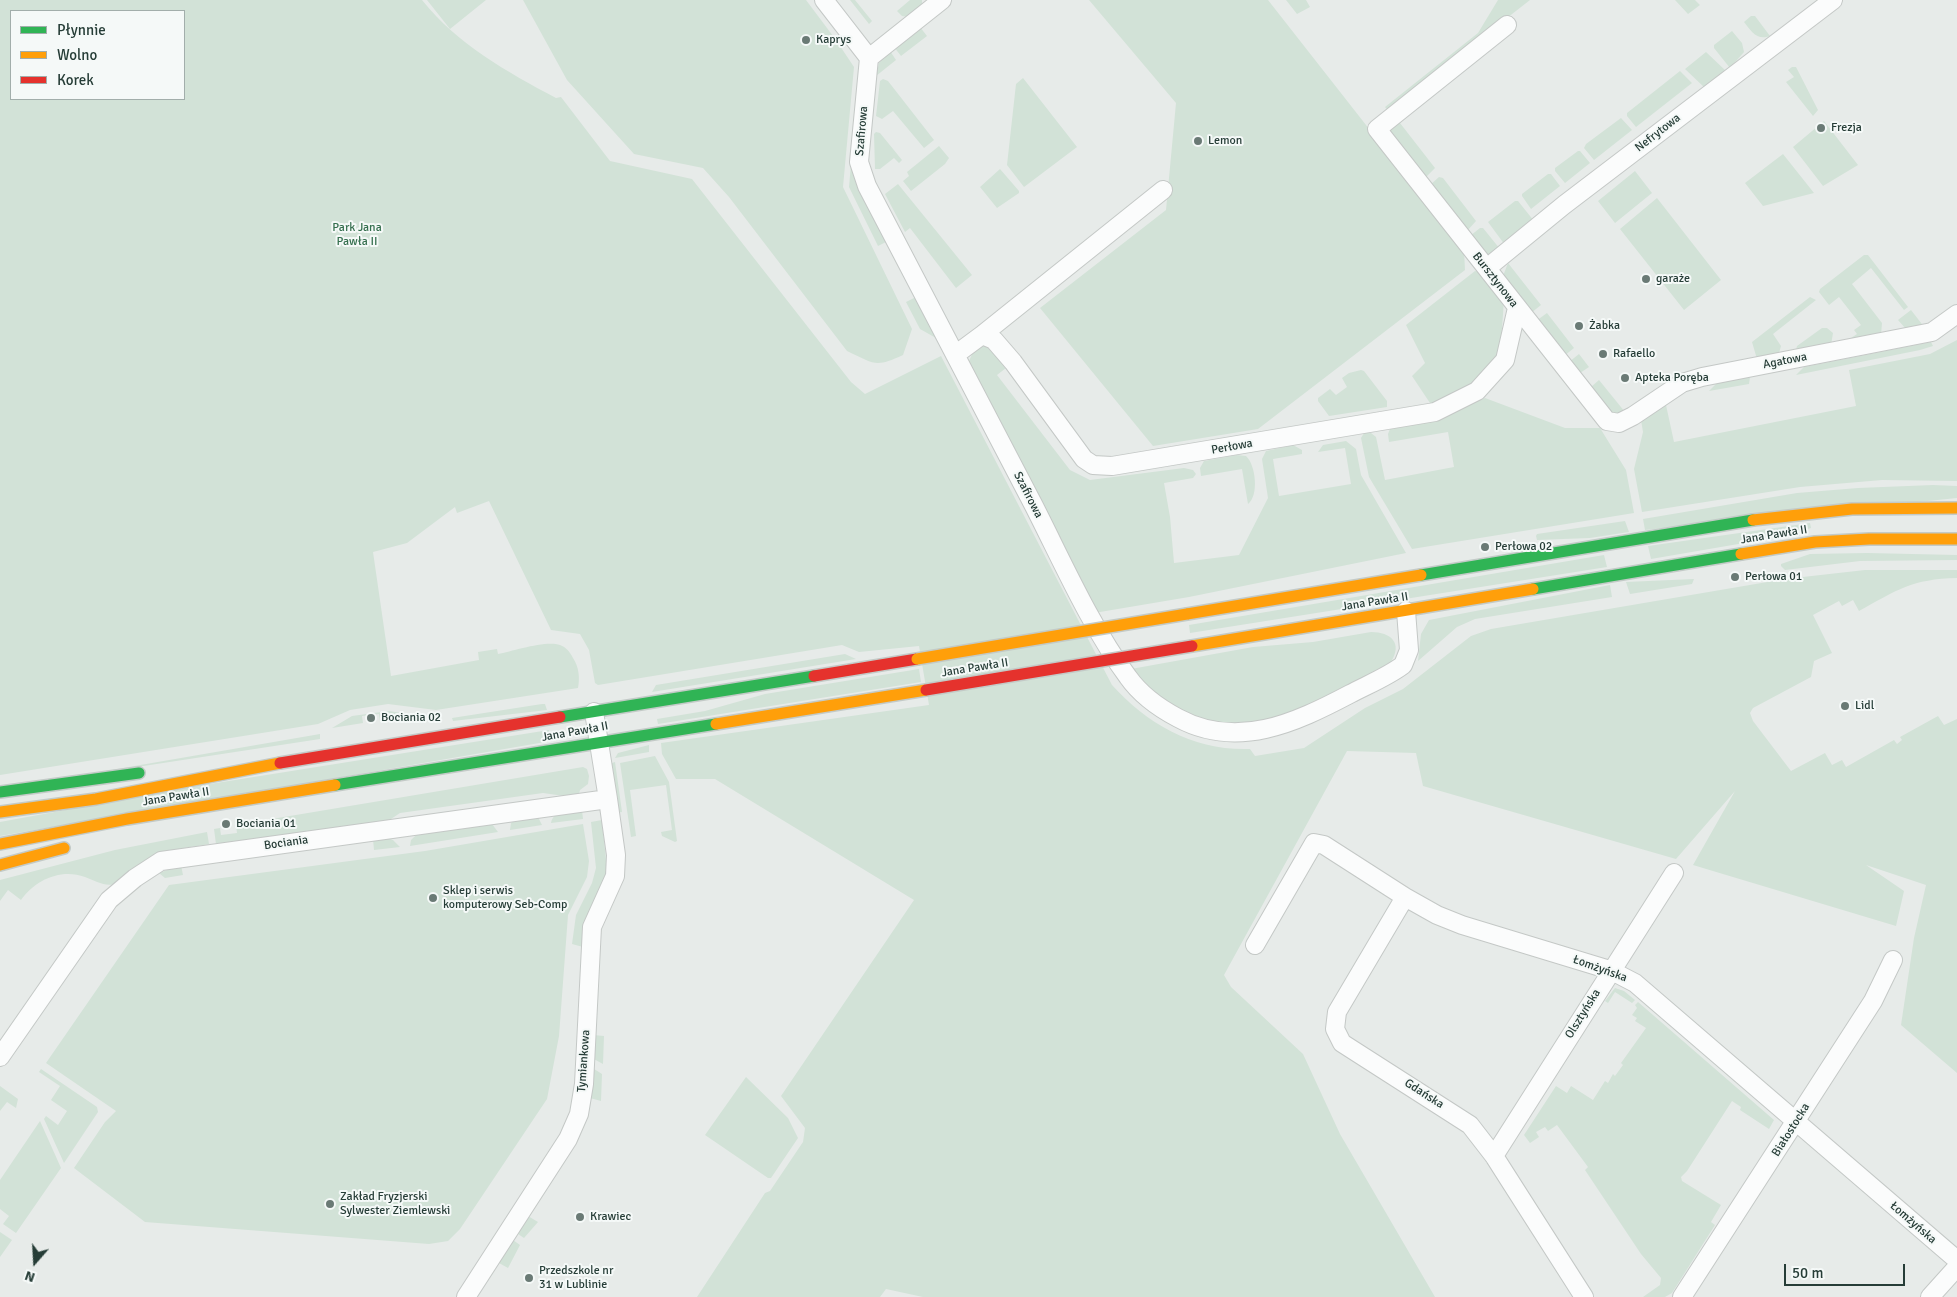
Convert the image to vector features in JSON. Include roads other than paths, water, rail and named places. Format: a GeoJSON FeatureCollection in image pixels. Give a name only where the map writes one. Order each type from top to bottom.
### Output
{"type":"FeatureCollection","features":[{"type":"Feature","properties":{"kind":"main road","name":"Jana Pawła II"},"geometry":{"type":"LineString","coordinates":[[0,812],[96,799],[230,771],[1746,521],[1852,509],[1957,508]]}},
{"type":"Feature","properties":{"kind":"main road","name":"Jana Pawła II"},"geometry":{"type":"LineString","coordinates":[[0,844],[127,819],[926,690],[1815,542],[1869,538],[1957,539]]}},
{"type":"Feature","properties":{"kind":"main road"},"geometry":{"type":"LineString","coordinates":[[175,771],[230,771]]}},
{"type":"Feature","properties":{"kind":"main road"},"geometry":{"type":"LineString","coordinates":[[0,792],[148,772]]}},
{"type":"Feature","properties":{"kind":"main road"},"geometry":{"type":"LineString","coordinates":[[0,865],[80,842],[127,819]]}},
{"type":"Feature","properties":{"kind":"street"},"geometry":{"type":"LineString","coordinates":[[824,0],[869,58],[942,0]]}},
{"type":"Feature","properties":{"kind":"street","name":"Nefrytowa"},"geometry":{"type":"LineString","coordinates":[[1487,268],[1564,205],[1833,0]]}},
{"type":"Feature","properties":{"kind":"street","name":"Bursztynowa"},"geometry":{"type":"LineString","coordinates":[[1507,25],[1378,129],[1517,308],[1608,421],[1618,423]]}},
{"type":"Feature","properties":{"kind":"street","name":"Szafirowa"},"geometry":{"type":"LineString","coordinates":[[869,58],[859,162],[868,186],[1112,654],[1129,679],[1145,696],[1177,718],[1212,731],[1242,733],[1262,731],[1290,723],[1320,710],[1403,665],[1409,650],[1406,611]]}},
{"type":"Feature","properties":{"kind":"street"},"geometry":{"type":"LineString","coordinates":[[955,355],[1163,190]]}},
{"type":"Feature","properties":{"kind":"street","name":"Perłowa"},"geometry":{"type":"LineString","coordinates":[[982,335],[994,340],[1013,362],[1084,459],[1093,465],[1107,466],[1435,412],[1477,391],[1505,360],[1517,308]]}},
{"type":"Feature","properties":{"kind":"street","name":"Agatowa"},"geometry":{"type":"LineString","coordinates":[[1618,423],[1633,416],[1682,383],[1932,332],[1957,314]]}},
{"type":"Feature","properties":{"kind":"street"},"geometry":{"type":"LineString","coordinates":[[594,712],[608,799]]}},
{"type":"Feature","properties":{"kind":"street","name":"Bociania"},"geometry":{"type":"LineString","coordinates":[[0,1057],[108,900],[134,878],[161,861],[608,799]]}},
{"type":"Feature","properties":{"kind":"street","name":"Tymiankowa"},"geometry":{"type":"LineString","coordinates":[[466,1297],[568,1139],[579,1114],[584,1084],[592,927],[615,876],[616,855],[608,799]]}},
{"type":"Feature","properties":{"kind":"street","name":"Łomżyńska"},"geometry":{"type":"LineString","coordinates":[[1255,946],[1314,843],[1324,845],[1405,897],[1462,925],[1610,970],[1635,983],[1957,1260]]}},
{"type":"Feature","properties":{"kind":"street","name":"Olsztyńska"},"geometry":{"type":"LineString","coordinates":[[1494,1156],[1610,970],[1674,873]]}},
{"type":"Feature","properties":{"kind":"street","name":"Gdańska"},"geometry":{"type":"LineString","coordinates":[[1405,897],[1337,1012],[1335,1029],[1342,1043],[1470,1125],[1494,1156],[1584,1297]]}},
{"type":"Feature","properties":{"kind":"street","name":"Białostocka"},"geometry":{"type":"LineString","coordinates":[[1682,1297],[1797,1122],[1873,1001],[1893,960]]}},
{"type":"Feature","properties":{"kind":"street"},"geometry":{"type":"LineString","coordinates":[[1930,1297],[1957,1267]]}},
{"type":"Feature","properties":{"kind":"place","name":"Kaprys"},"geometry":{"type":"Point","coordinates":[806,40]}},
{"type":"Feature","properties":{"kind":"place","name":"Frezja"},"geometry":{"type":"Point","coordinates":[1821,128]}},
{"type":"Feature","properties":{"kind":"place","name":"Lemon"},"geometry":{"type":"Point","coordinates":[1198,141]}},
{"type":"Feature","properties":{"kind":"place","name":"garaże"},"geometry":{"type":"Point","coordinates":[1646,279]}},
{"type":"Feature","properties":{"kind":"place","name":"Żabka"},"geometry":{"type":"Point","coordinates":[1579,326]}},
{"type":"Feature","properties":{"kind":"place","name":"Rafaello"},"geometry":{"type":"Point","coordinates":[1603,354]}},
{"type":"Feature","properties":{"kind":"place","name":"Apteka Poręba"},"geometry":{"type":"Point","coordinates":[1625,378]}},
{"type":"Feature","properties":{"kind":"place","name":"Perłowa 02"},"geometry":{"type":"Point","coordinates":[1485,547]}},
{"type":"Feature","properties":{"kind":"place","name":"Perłowa 01"},"geometry":{"type":"Point","coordinates":[1735,577]}},
{"type":"Feature","properties":{"kind":"place","name":"Lidl"},"geometry":{"type":"Point","coordinates":[1845,706]}},
{"type":"Feature","properties":{"kind":"place","name":"Bociania 02"},"geometry":{"type":"Point","coordinates":[371,718]}},
{"type":"Feature","properties":{"kind":"place","name":"Bociania 01"},"geometry":{"type":"Point","coordinates":[226,824]}},
{"type":"Feature","properties":{"kind":"place","name":"Sklep i serwis komputerowy Seb-Comp"},"geometry":{"type":"Point","coordinates":[433,898]}},
{"type":"Feature","properties":{"kind":"place","name":"Zakład Fryzjerski Sylwester Ziemlewski"},"geometry":{"type":"Point","coordinates":[330,1204]}},
{"type":"Feature","properties":{"kind":"place","name":"Krawiec"},"geometry":{"type":"Point","coordinates":[580,1217]}},
{"type":"Feature","properties":{"kind":"place","name":"Przedszkole nr 31 w Lublinie"},"geometry":{"type":"Point","coordinates":[529,1278]}},
{"type":"Feature","properties":{"kind":"park label","name":"Park Jana Pawła II"},"geometry":{"type":"Point","coordinates":[357,235]}}]}
